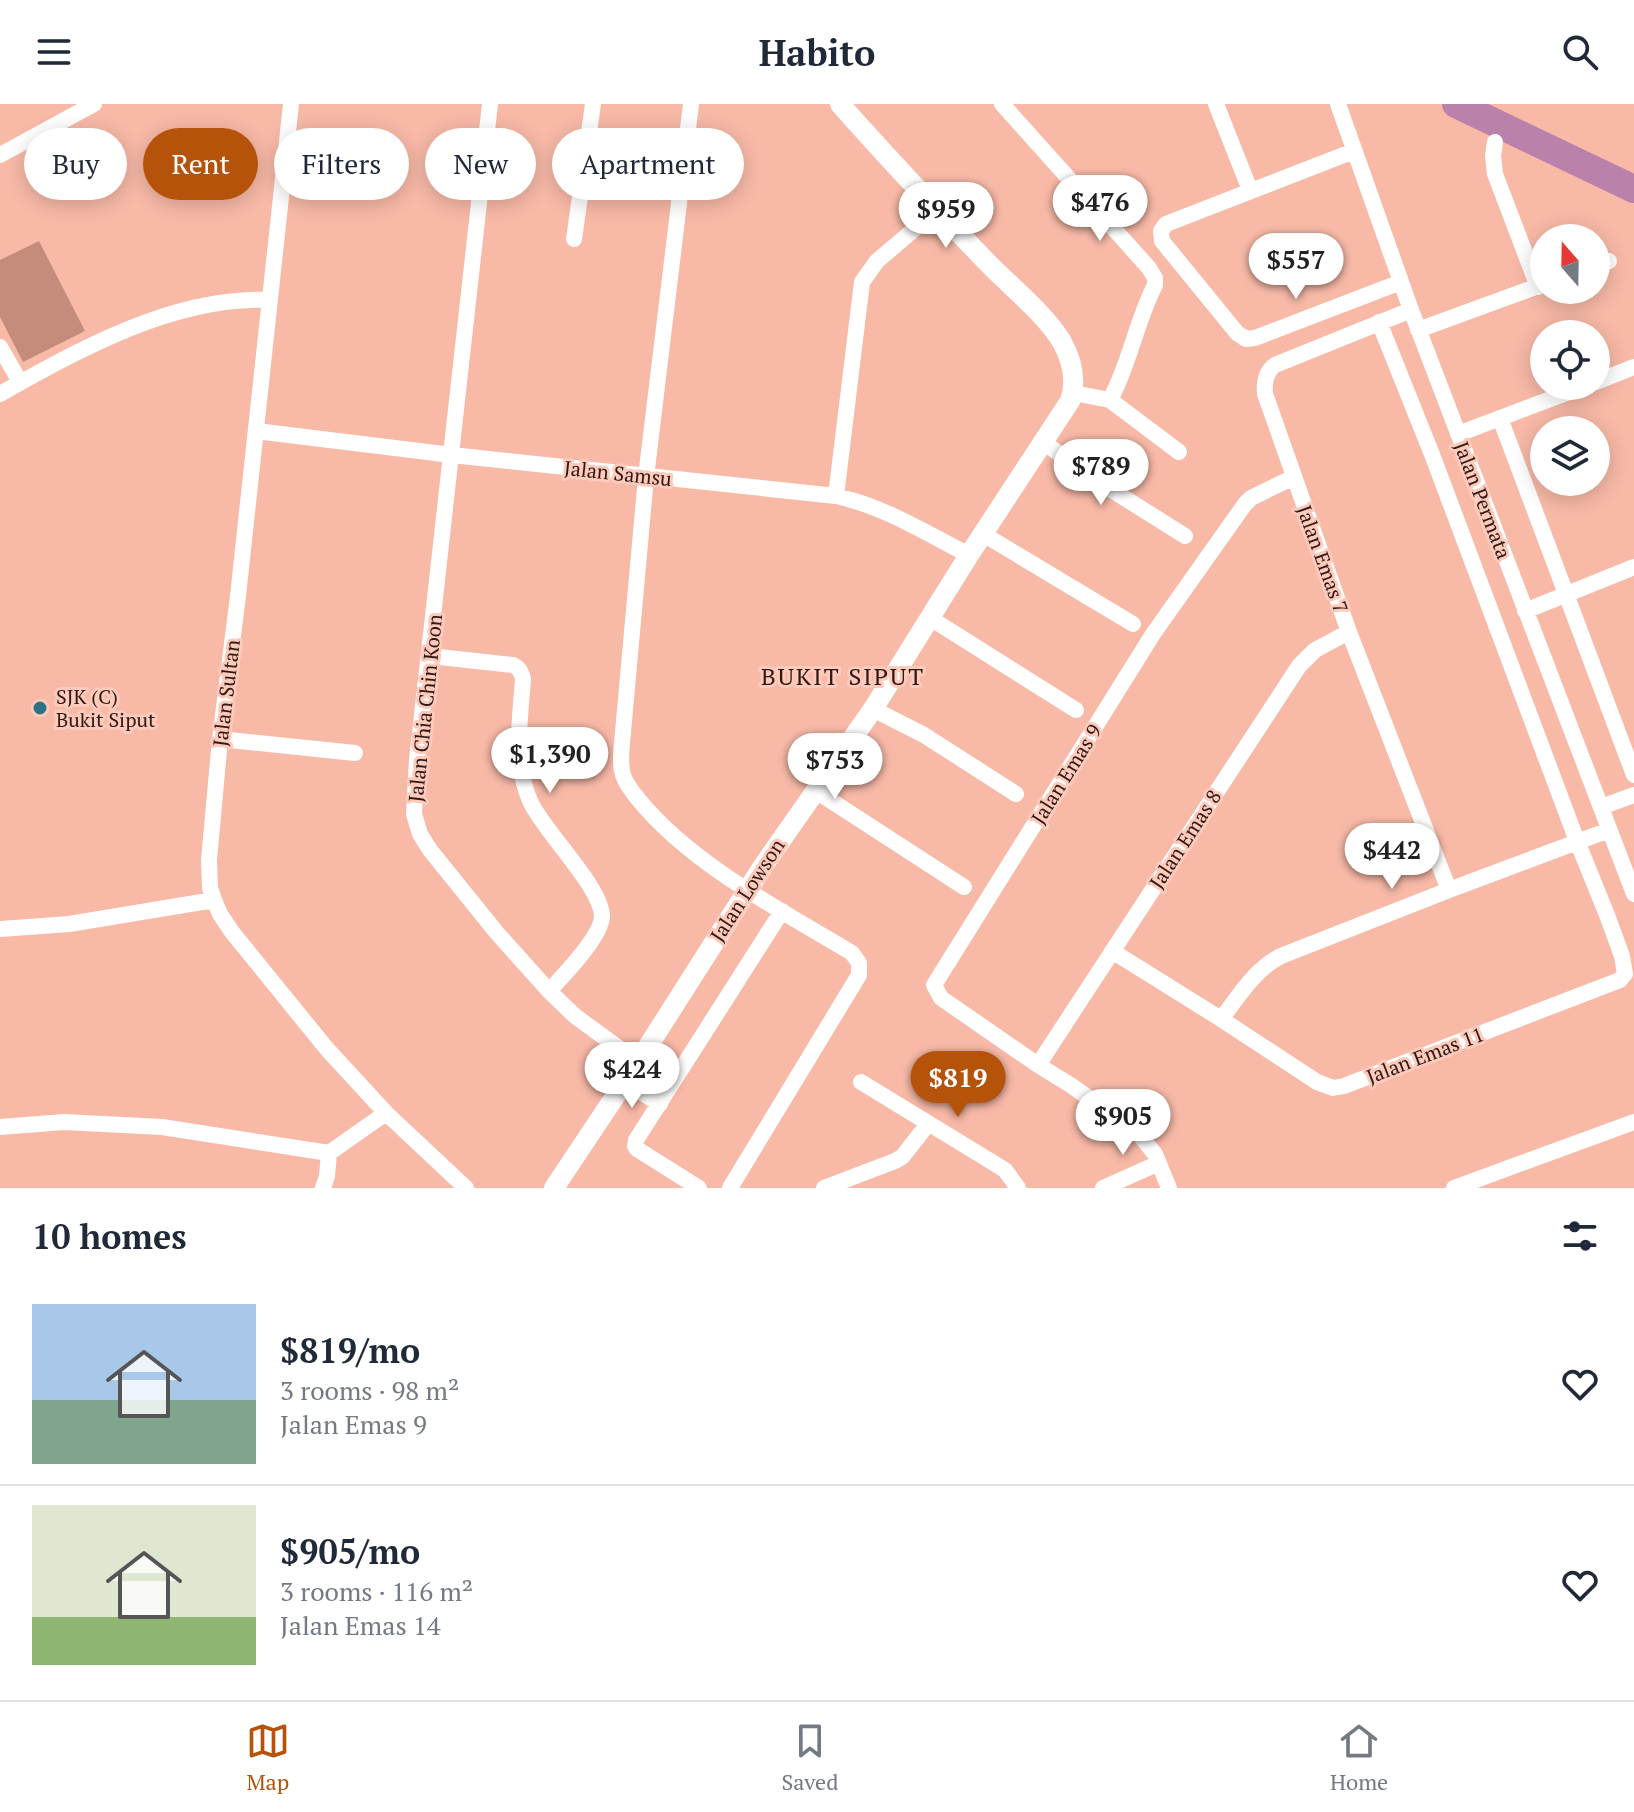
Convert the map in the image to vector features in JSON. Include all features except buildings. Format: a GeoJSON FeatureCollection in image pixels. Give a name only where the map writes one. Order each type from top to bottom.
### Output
{"type":"FeatureCollection","features":[{"type":"Feature","properties":{"kind":"street"},"geometry":{"type":"LineString","coordinates":[[0,155],[94,104]]}},
{"type":"Feature","properties":{"kind":"street","name":"Jalan Sultan"},"geometry":{"type":"LineString","coordinates":[[291,104],[220,739],[209,860],[210,888],[220,914],[232,932],[327,1049],[386,1113],[466,1188]]}},
{"type":"Feature","properties":{"kind":"street","name":"Jalan Chia Chin Koon"},"geometry":{"type":"LineString","coordinates":[[490,104],[417,760],[416,825],[430,850],[549,991],[575,1016],[638,1062]]}},
{"type":"Feature","properties":{"kind":"street"},"geometry":{"type":"LineString","coordinates":[[574,239],[593,104]]}},
{"type":"Feature","properties":{"kind":"street"},"geometry":{"type":"LineString","coordinates":[[691,104],[646,477],[621,765],[634,794],[650,814],[686,846],[782,911],[852,953],[859,963],[859,975],[730,1188]]}},
{"type":"Feature","properties":{"kind":"street"},"geometry":{"type":"LineString","coordinates":[[842,104],[1057,335],[1071,364],[1073,393],[1110,400],[1179,452]]}},
{"type":"Feature","properties":{"kind":"street"},"geometry":{"type":"LineString","coordinates":[[1002,104],[1155,278],[1120,381],[1110,400]]}},
{"type":"Feature","properties":{"kind":"street"},"geometry":{"type":"LineString","coordinates":[[1216,104],[1250,190]]}},
{"type":"Feature","properties":{"kind":"street","name":"Jalan Permata"},"geometry":{"type":"LineString","coordinates":[[1338,104],[1418,330],[1634,894]]}},
{"type":"Feature","properties":{"kind":"street"},"geometry":{"type":"LineString","coordinates":[[1495,142],[1495,174],[1530,258]]}},
{"type":"Feature","properties":{"kind":"street"},"geometry":{"type":"LineString","coordinates":[[1354,151],[1166,224],[1161,231],[1162,241],[1237,333],[1246,339],[1401,282]]}},
{"type":"Feature","properties":{"kind":"street"},"geometry":{"type":"LineString","coordinates":[[836,496],[862,282],[877,261],[938,209]]}},
{"type":"Feature","properties":{"kind":"street"},"geometry":{"type":"LineString","coordinates":[[1418,330],[1530,289]]}},
{"type":"Feature","properties":{"kind":"street"},"geometry":{"type":"LineString","coordinates":[[0,394],[88,346],[154,319],[228,302],[270,300]]}},
{"type":"Feature","properties":{"kind":"street","name":"Jalan Emas 7"},"geometry":{"type":"LineString","coordinates":[[1411,310],[1270,368],[1264,383],[1265,394],[1349,632],[1449,890]]}},
{"type":"Feature","properties":{"kind":"street"},"geometry":{"type":"LineString","coordinates":[[1379,322],[1577,841]]}},
{"type":"Feature","properties":{"kind":"street"},"geometry":{"type":"LineString","coordinates":[[0,347],[20,382]]}},
{"type":"Feature","properties":{"kind":"street"},"geometry":{"type":"LineString","coordinates":[[1610,377],[1633,370]]}},
{"type":"Feature","properties":{"kind":"street","name":"Jalan Lowson"},"geometry":{"type":"LineString","coordinates":[[554,1188],[784,834],[873,709],[1073,393]]}},
{"type":"Feature","properties":{"kind":"street"},"geometry":{"type":"LineString","coordinates":[[1458,434],[1548,400]]}},
{"type":"Feature","properties":{"kind":"street"},"geometry":{"type":"LineString","coordinates":[[1500,418],[1634,775]]}},
{"type":"Feature","properties":{"kind":"street","name":"Jalan Samsu"},"geometry":{"type":"LineString","coordinates":[[256,431],[836,496],[879,509],[969,555]]}},
{"type":"Feature","properties":{"kind":"street"},"geometry":{"type":"LineString","coordinates":[[1043,442],[1089,476],[1185,536]]}},
{"type":"Feature","properties":{"kind":"street","name":"Jalan Emas 9"},"geometry":{"type":"LineString","coordinates":[[1038,1065],[941,998],[934,985],[1153,634],[1245,504],[1259,493],[1294,477]]}},
{"type":"Feature","properties":{"kind":"street"},"geometry":{"type":"LineString","coordinates":[[983,534],[1133,624]]}},
{"type":"Feature","properties":{"kind":"street"},"geometry":{"type":"LineString","coordinates":[[1525,611],[1634,567]]}},
{"type":"Feature","properties":{"kind":"street"},"geometry":{"type":"LineString","coordinates":[[930,618],[1076,710]]}},
{"type":"Feature","properties":{"kind":"street","name":"Jalan Emas 8"},"geometry":{"type":"LineString","coordinates":[[1038,1065],[1299,666],[1315,650],[1349,632]]}},
{"type":"Feature","properties":{"kind":"street"},"geometry":{"type":"LineString","coordinates":[[430,656],[513,665],[522,672],[518,737],[526,788],[531,803],[583,877],[601,912],[600,927],[549,991]]}},
{"type":"Feature","properties":{"kind":"street"},"geometry":{"type":"LineString","coordinates":[[873,709],[936,742],[1016,794]]}},
{"type":"Feature","properties":{"kind":"street"},"geometry":{"type":"LineString","coordinates":[[220,739],[355,753]]}},
{"type":"Feature","properties":{"kind":"street"},"geometry":{"type":"LineString","coordinates":[[816,791],[964,887]]}},
{"type":"Feature","properties":{"kind":"street"},"geometry":{"type":"LineString","coordinates":[[1601,807],[1634,795]]}},
{"type":"Feature","properties":{"kind":"street"},"geometry":{"type":"LineString","coordinates":[[1221,1019],[1269,962],[1609,830]]}},
{"type":"Feature","properties":{"kind":"street","name":"Jalan Emas 11"},"geometry":{"type":"LineString","coordinates":[[1112,951],[1317,1082],[1333,1088],[1344,1086],[1620,980],[1625,974],[1622,956],[1577,841]]}},
{"type":"Feature","properties":{"kind":"street"},"geometry":{"type":"LineString","coordinates":[[0,929],[69,924],[214,900]]}},
{"type":"Feature","properties":{"kind":"street"},"geometry":{"type":"LineString","coordinates":[[699,1188],[637,1149],[636,1140],[782,911]]}},
{"type":"Feature","properties":{"kind":"street"},"geometry":{"type":"LineString","coordinates":[[1038,1065],[1138,1133],[1159,1163],[1169,1188]]}},
{"type":"Feature","properties":{"kind":"street"},"geometry":{"type":"LineString","coordinates":[[625,1082],[660,1104]]}},
{"type":"Feature","properties":{"kind":"street"},"geometry":{"type":"LineString","coordinates":[[861,1082],[1005,1170],[1018,1188]]}},
{"type":"Feature","properties":{"kind":"street"},"geometry":{"type":"LineString","coordinates":[[0,1127],[64,1122],[162,1127],[329,1153],[386,1113]]}},
{"type":"Feature","properties":{"kind":"street"},"geometry":{"type":"LineString","coordinates":[[1454,1188],[1634,1122]]}},
{"type":"Feature","properties":{"kind":"street"},"geometry":{"type":"LineString","coordinates":[[824,1188],[902,1157],[928,1124]]}},
{"type":"Feature","properties":{"kind":"street"},"geometry":{"type":"LineString","coordinates":[[323,1188],[329,1153]]}},
{"type":"Feature","properties":{"kind":"street"},"geometry":{"type":"LineString","coordinates":[[1103,1188],[1159,1163]]}},
{"type":"Feature","properties":{"kind":"shaded area"},"geometry":{"type":"Polygon","coordinates":[[[39,241],[85,331],[23,362],[0,317],[0,260],[39,241]]]}},
{"type":"Feature","properties":{"kind":"waterway"},"geometry":{"type":"LineString","coordinates":[[1456,104],[1634,189]]}},
{"type":"Feature","properties":{"kind":"place","name":"SJK (C) Bukit Siput"},"geometry":{"type":"Point","coordinates":[40,708]}},
{"type":"Feature","properties":{"kind":"district","name":"BUKIT SIPUT"},"geometry":{"type":"Point","coordinates":[843,676]}}]}
